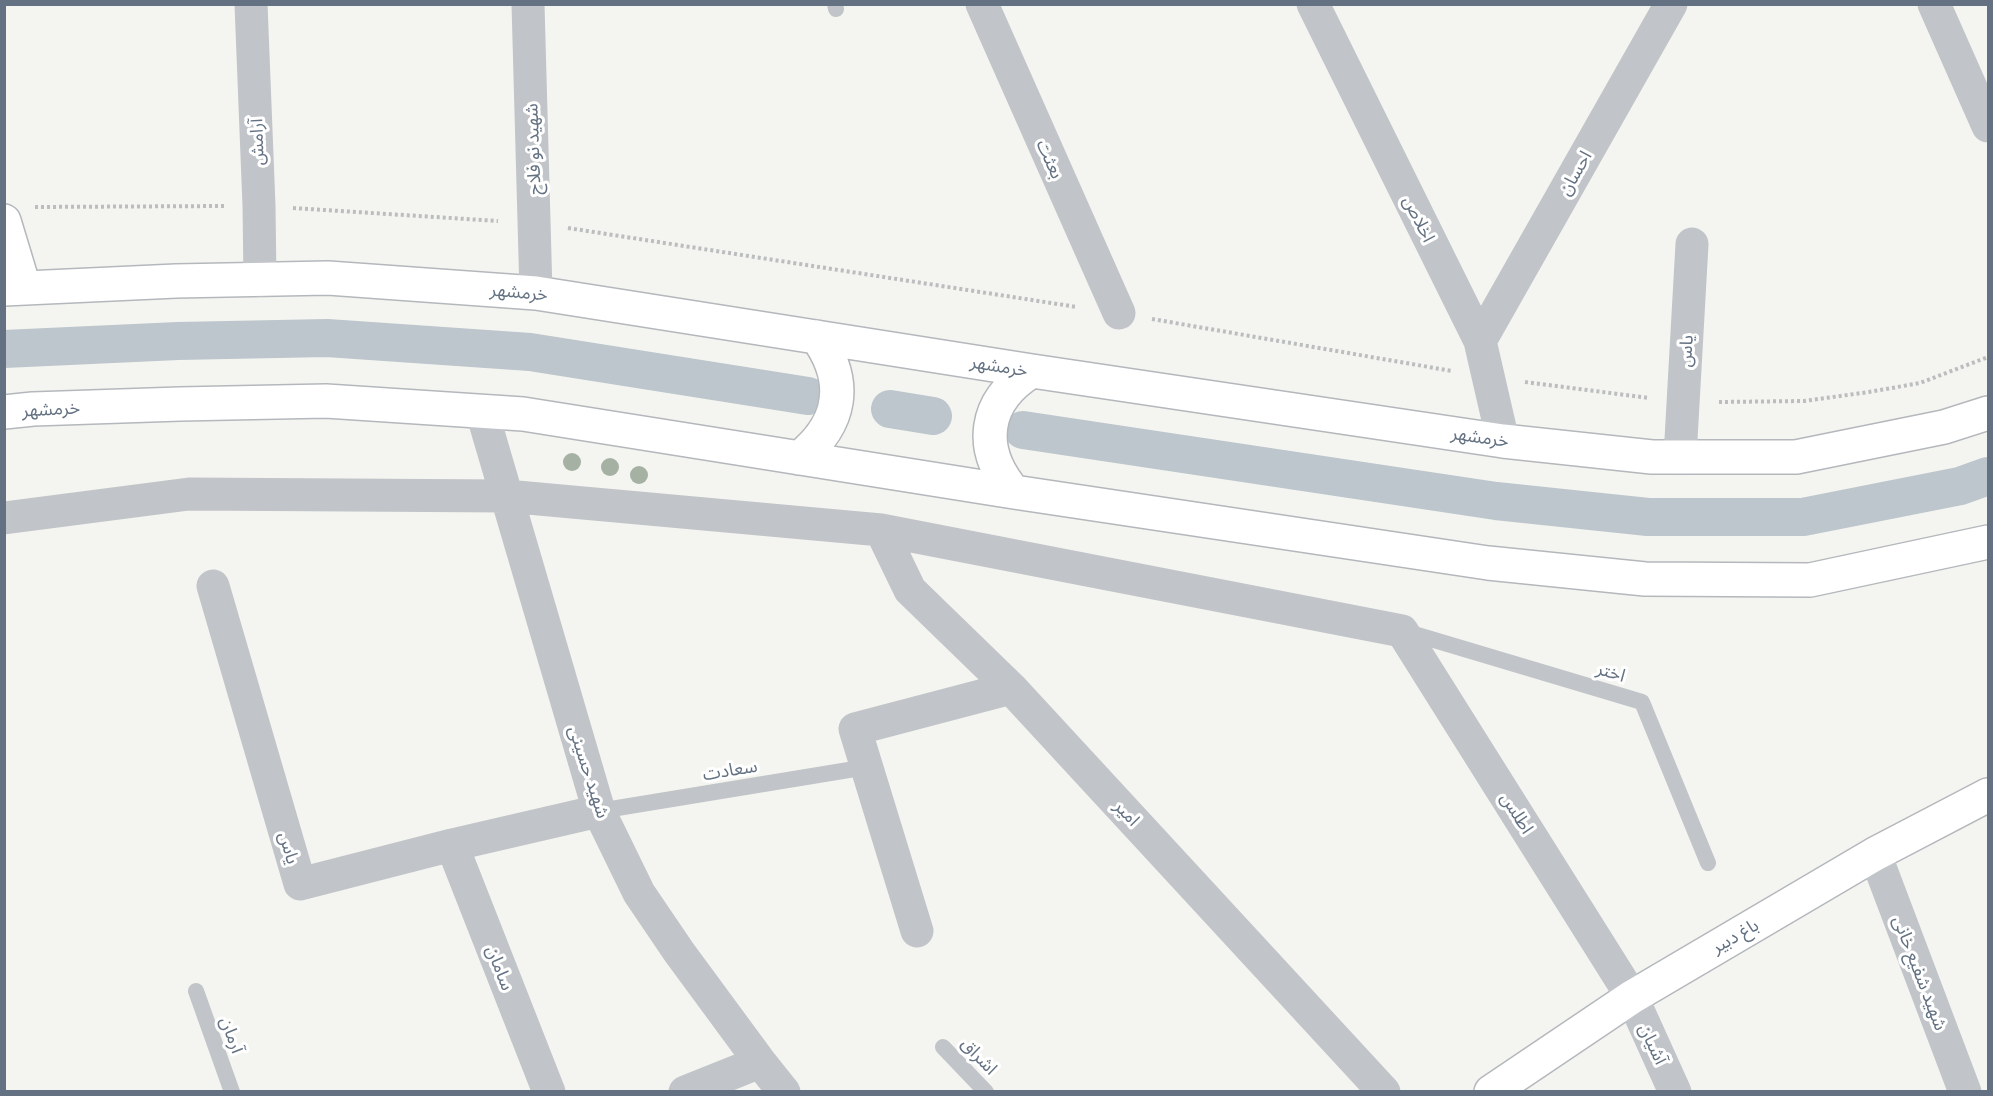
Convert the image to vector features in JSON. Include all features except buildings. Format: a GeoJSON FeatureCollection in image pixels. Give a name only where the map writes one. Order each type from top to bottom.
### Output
{"type":"FeatureCollection","features":[{"type":"Feature","properties":{"kind":"main road"},"geometry":{"type":"LineString","coordinates":[[14,288],[16,214]]}},
{"type":"Feature","properties":{"kind":"main road","name":"خرمشهر"},"geometry":{"type":"LineString","coordinates":[[14,288],[176,281],[328,278],[536,293],[1032,371],[1503,441],[1652,457],[1796,458],[1944,427],[1989,413]]}},
{"type":"Feature","properties":{"kind":"main road"},"geometry":{"type":"LineString","coordinates":[[799,458],[815,446],[835,412],[836,372],[829,353],[817,337]]}},
{"type":"Feature","properties":{"kind":"main road"},"geometry":{"type":"LineString","coordinates":[[1014,492],[1002,478],[994,462],[990,445],[990,427],[995,409],[1004,394],[1016,381],[1032,371]]}},
{"type":"Feature","properties":{"kind":"main road","name":"خرمشهر"},"geometry":{"type":"LineString","coordinates":[[4,412],[180,404],[326,401],[523,414],[1014,492],[1488,563],[1645,579],[1810,580],[1989,542]]}},
{"type":"Feature","properties":{"kind":"main road","name":"باغ دبیر"},"geometry":{"type":"LineString","coordinates":[[1491,1092],[1632,997],[1875,854],[1989,795]]}},
{"type":"Feature","properties":{"kind":"street","name":"آرامش"},"geometry":{"type":"LineString","coordinates":[[251,4],[260,280]]}},
{"type":"Feature","properties":{"kind":"street","name":"شهید نو فلاح"},"geometry":{"type":"LineString","coordinates":[[528,4],[536,293]]}},
{"type":"Feature","properties":{"kind":"street","name":"بعثت"},"geometry":{"type":"LineString","coordinates":[[982,4],[1119,313]]}},
{"type":"Feature","properties":{"kind":"street","name":"اخلاص"},"geometry":{"type":"LineString","coordinates":[[1313,4],[1480,341],[1503,441]]}},
{"type":"Feature","properties":{"kind":"street","name":"احسان"},"geometry":{"type":"LineString","coordinates":[[1480,341],[1671,4]]}},
{"type":"Feature","properties":{"kind":"street"},"geometry":{"type":"LineString","coordinates":[[1934,4],[1989,126]]}},
{"type":"Feature","properties":{"kind":"street","name":"یاس"},"geometry":{"type":"LineString","coordinates":[[1680,457],[1692,244]]}},
{"type":"Feature","properties":{"kind":"street","name":"شهید حسینی"},"geometry":{"type":"LineString","coordinates":[[482,411],[599,811],[639,893],[679,952],[784,1092]]}},
{"type":"Feature","properties":{"kind":"street"},"geometry":{"type":"LineString","coordinates":[[4,518],[189,494],[506,496],[881,530],[1402,631]]}},
{"type":"Feature","properties":{"kind":"street","name":"امیر"},"geometry":{"type":"LineString","coordinates":[[881,530],[910,590],[1011,688],[1384,1092]]}},
{"type":"Feature","properties":{"kind":"street","name":"یاس"},"geometry":{"type":"LineString","coordinates":[[213,586],[300,884],[452,845],[599,811]]}},
{"type":"Feature","properties":{"kind":"street","name":"اطلس"},"geometry":{"type":"LineString","coordinates":[[1402,631],[1632,997]]}},
{"type":"Feature","properties":{"kind":"street"},"geometry":{"type":"LineString","coordinates":[[917,931],[855,729],[1011,688]]}},
{"type":"Feature","properties":{"kind":"street","name":"سامان"},"geometry":{"type":"LineString","coordinates":[[452,845],[549,1092]]}},
{"type":"Feature","properties":{"kind":"street","name":"شهید شفیع خانی"},"geometry":{"type":"LineString","coordinates":[[1875,854],[1965,1092]]}},
{"type":"Feature","properties":{"kind":"street","name":"آشیان"},"geometry":{"type":"LineString","coordinates":[[1632,997],[1675,1092]]}},
{"type":"Feature","properties":{"kind":"street"},"geometry":{"type":"LineString","coordinates":[[685,1092],[760,1062]]}},
{"type":"Feature","properties":{"kind":"lane","name":"اختر"},"geometry":{"type":"LineString","coordinates":[[1402,631],[1642,702],[1708,863]]}},
{"type":"Feature","properties":{"kind":"lane","name":"سعادت"},"geometry":{"type":"LineString","coordinates":[[599,811],[867,767]]}},
{"type":"Feature","properties":{"kind":"lane","name":"آرمان"},"geometry":{"type":"LineString","coordinates":[[196,991],[232,1092]]}},
{"type":"Feature","properties":{"kind":"lane","name":"اشراق"},"geometry":{"type":"LineString","coordinates":[[943,1047],[986,1092]]}},
{"type":"Feature","properties":{"kind":"path"},"geometry":{"type":"LineString","coordinates":[[16,214],[259,206],[535,223],[1119,313],[1488,377],[1683,402],[1804,401],[1869,392],[1920,383],[1989,357]]}},
{"type":"Feature","properties":{"kind":"waterway"},"geometry":{"type":"LineString","coordinates":[[4,349],[178,341],[327,338],[530,352],[808,396]]}},
{"type":"Feature","properties":{"kind":"waterway"},"geometry":{"type":"LineString","coordinates":[[890,409],[933,416]]}},
{"type":"Feature","properties":{"kind":"waterway"},"geometry":{"type":"LineString","coordinates":[[1023,430],[1496,501],[1648,517],[1803,517],[1960,486],[1988,476]]}}]}
